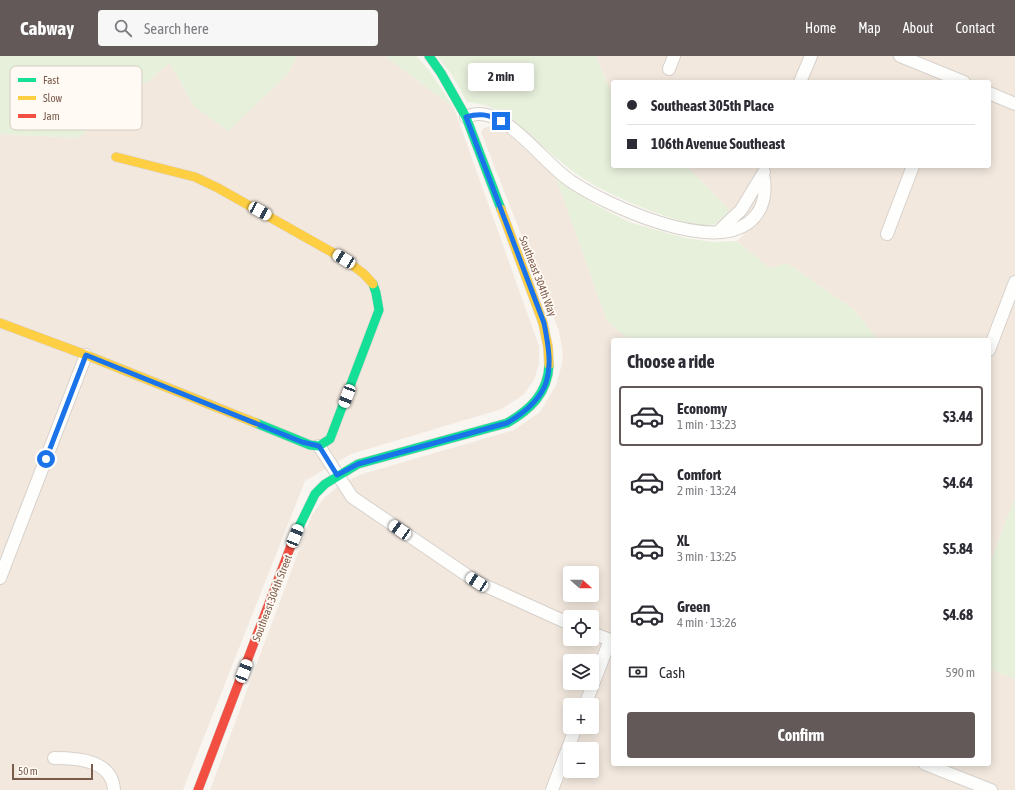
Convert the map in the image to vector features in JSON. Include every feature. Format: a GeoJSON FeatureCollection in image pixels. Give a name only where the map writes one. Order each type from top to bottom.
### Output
{"type":"FeatureCollection","features":[{"type":"Feature","properties":{"kind":"street"},"geometry":{"type":"LineString","coordinates":[[429,56],[441,72],[466,117],[478,114],[493,117],[509,125],[552,167],[570,181],[610,203],[685,229],[703,233],[718,232],[739,228],[750,221],[761,207],[764,199],[765,170]]}},
{"type":"Feature","properties":{"kind":"street"},"geometry":{"type":"LineString","coordinates":[[669,69],[674,56]]}},
{"type":"Feature","properties":{"kind":"street"},"geometry":{"type":"LineString","coordinates":[[801,80],[811,56]]}},
{"type":"Feature","properties":{"kind":"street"},"geometry":{"type":"LineString","coordinates":[[900,56],[947,79]]}},
{"type":"Feature","properties":{"kind":"street"},"geometry":{"type":"LineString","coordinates":[[991,94],[1015,104]]}},
{"type":"Feature","properties":{"kind":"street","name":"Southeast 304th Way"},"geometry":{"type":"LineString","coordinates":[[337,475],[358,464],[507,423],[527,411],[538,397],[546,383],[550,369],[550,352],[544,323],[466,117]]}},
{"type":"Feature","properties":{"kind":"street"},"geometry":{"type":"LineString","coordinates":[[116,156],[195,177],[330,250],[358,268],[376,288],[379,298],[379,310],[330,439],[319,446]]}},
{"type":"Feature","properties":{"kind":"street"},"geometry":{"type":"LineString","coordinates":[[887,234],[912,168]]}},
{"type":"Feature","properties":{"kind":"street"},"geometry":{"type":"LineString","coordinates":[[718,232],[741,210],[765,170]]}},
{"type":"Feature","properties":{"kind":"street"},"geometry":{"type":"LineString","coordinates":[[991,345],[1015,282]]}},
{"type":"Feature","properties":{"kind":"street"},"geometry":{"type":"LineString","coordinates":[[0,323],[86,355],[302,442],[319,446],[352,497],[477,582],[563,621]]}},
{"type":"Feature","properties":{"kind":"street"},"geometry":{"type":"LineString","coordinates":[[0,578],[86,355]]}},
{"type":"Feature","properties":{"kind":"street","name":"Southeast 304th Street"},"geometry":{"type":"LineString","coordinates":[[198,790],[304,516],[316,494],[325,484],[337,475]]}},
{"type":"Feature","properties":{"kind":"street"},"geometry":{"type":"LineString","coordinates":[[588,698],[611,640],[599,636]]}},
{"type":"Feature","properties":{"kind":"street"},"geometry":{"type":"LineString","coordinates":[[552,790],[573,734]]}},
{"type":"Feature","properties":{"kind":"street"},"geometry":{"type":"LineString","coordinates":[[54,758],[74,758],[99,766],[110,774],[114,787]]}},
{"type":"Feature","properties":{"kind":"street"},"geometry":{"type":"LineString","coordinates":[[930,766],[987,789]]}},
{"type":"Feature","properties":{"kind":"shaded area"},"geometry":{"type":"Polygon","coordinates":[[[297,56],[385,56],[454,108],[539,346],[539,364],[534,380],[524,394],[502,409],[351,454],[305,481],[183,790],[0,790],[0,134],[78,138],[88,130],[142,130],[142,86],[170,63],[194,106],[287,75],[297,56]]]}},
{"type":"Feature","properties":{"kind":"shaded area"},"geometry":{"type":"Polygon","coordinates":[[[596,56],[1015,56],[1015,497],[991,561],[991,338],[876,338],[853,309],[787,263],[772,268],[768,267],[737,241],[748,230],[689,168],[991,168],[991,80],[611,80],[611,92],[596,56]]]}},
{"type":"Feature","properties":{"kind":"shaded area"},"geometry":{"type":"Polygon","coordinates":[[[493,125],[501,128],[556,177],[607,321],[627,338],[611,338],[611,766],[991,766],[991,670],[1015,679],[1015,790],[210,790],[312,515],[324,498],[341,484],[362,474],[514,430],[540,412],[556,385],[562,364],[563,353],[559,331],[481,132],[484,128],[493,125]]]}},
{"type":"Feature","properties":{"kind":"green space"},"geometry":{"type":"Polygon","coordinates":[[[0,56],[297,56],[287,75],[228,131],[194,106],[170,63],[142,86],[142,66],[10,66],[10,130],[88,130],[78,138],[0,134],[0,56]]]}},
{"type":"Feature","properties":{"kind":"green space"},"geometry":{"type":"Polygon","coordinates":[[[385,56],[416,56],[429,70],[454,108],[385,56]]]}},
{"type":"Feature","properties":{"kind":"green space"},"geometry":{"type":"Polygon","coordinates":[[[437,56],[596,56],[611,92],[611,168],[689,168],[732,213],[724,220],[715,224],[696,224],[662,215],[607,192],[581,177],[506,115],[489,107],[467,102],[452,75],[437,56]]]}},
{"type":"Feature","properties":{"kind":"green space"},"geometry":{"type":"Polygon","coordinates":[[[556,178],[594,204],[629,222],[685,238],[713,242],[737,241],[768,267],[772,268],[787,263],[853,309],[876,338],[627,338],[607,321],[556,178]]]}},
{"type":"Feature","properties":{"kind":"green space"},"geometry":{"type":"Polygon","coordinates":[[[1015,497],[1015,679],[991,670],[991,561],[1015,497]]]}},
{"type":"Feature","properties":{"kind":"traffic: fast"},"geometry":{"type":"LineString","coordinates":[[429,56],[441,73],[466,117],[501,209]]}},
{"type":"Feature","properties":{"kind":"traffic: fast"},"geometry":{"type":"LineString","coordinates":[[256,423],[310,445],[319,446],[330,439],[379,310],[373,284]]}},
{"type":"Feature","properties":{"kind":"traffic: fast"},"geometry":{"type":"LineString","coordinates":[[295,535],[315,494],[325,484],[358,464],[507,423],[523,412],[536,400],[545,384],[549,365]]}},
{"type":"Feature","properties":{"kind":"traffic: slow"},"geometry":{"type":"LineString","coordinates":[[116,157],[195,177],[218,188],[344,259],[364,274],[373,284]]}},
{"type":"Feature","properties":{"kind":"traffic: slow"},"geometry":{"type":"LineString","coordinates":[[501,209],[543,323],[548,347],[549,365]]}},
{"type":"Feature","properties":{"kind":"traffic: slow"},"geometry":{"type":"LineString","coordinates":[[0,323],[86,355],[256,423]]}},
{"type":"Feature","properties":{"kind":"traffic: jam"},"geometry":{"type":"LineString","coordinates":[[198,790],[295,535]]}},
{"type":"Feature","properties":{"kind":"route"},"geometry":{"type":"LineString","coordinates":[[46,459],[86,355],[302,442],[319,446],[337,475],[358,464],[507,423],[527,411],[538,397],[546,383],[550,369],[550,352],[544,323],[466,117],[478,114],[493,117],[501,121]]}}]}
